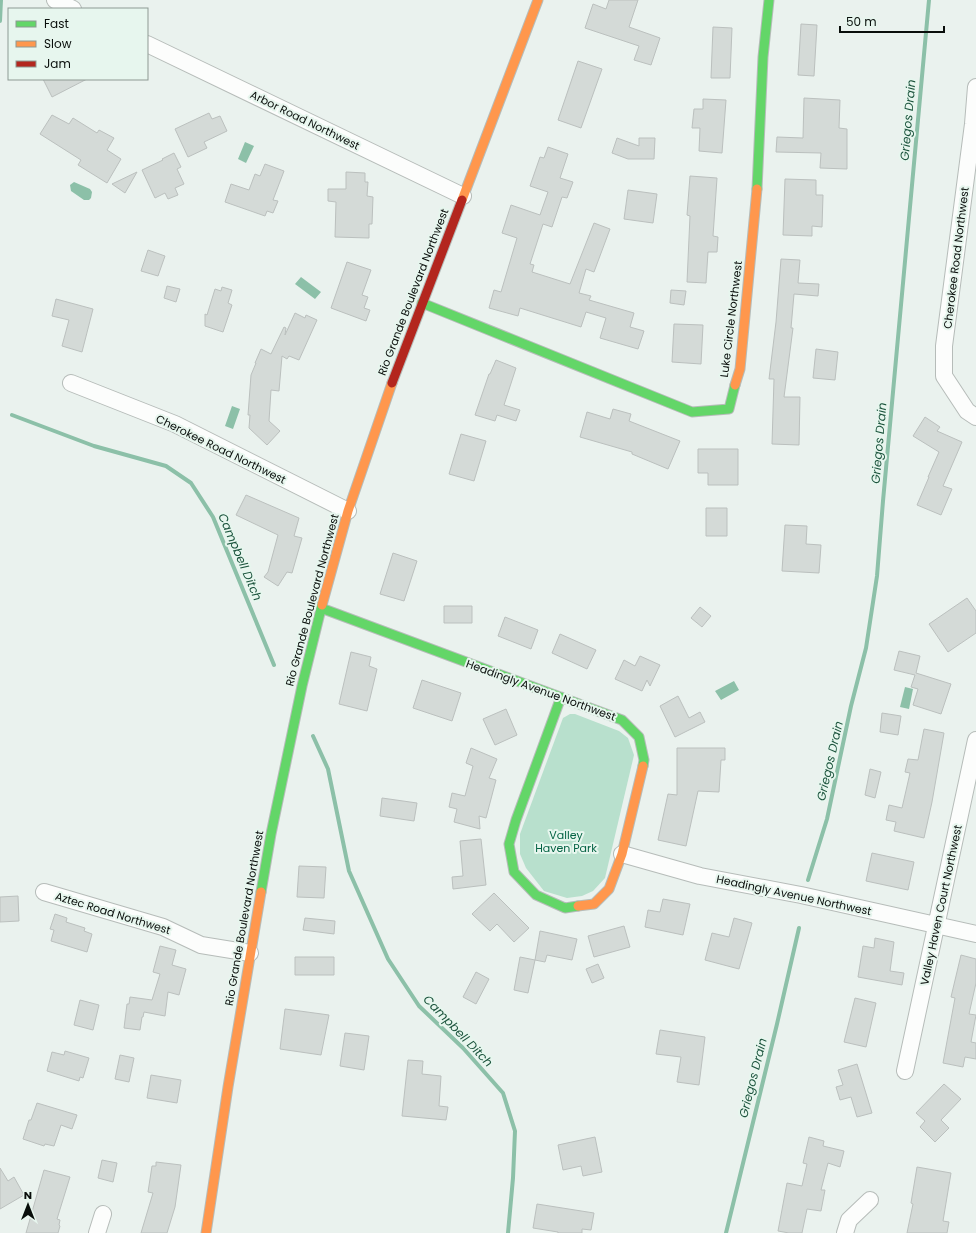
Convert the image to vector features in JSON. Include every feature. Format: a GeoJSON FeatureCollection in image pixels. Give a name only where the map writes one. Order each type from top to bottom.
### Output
{"type":"FeatureCollection","features":[{"type":"Feature","properties":{"kind":"street"},"geometry":{"type":"LineString","coordinates":[[55,0],[71,8]]}},
{"type":"Feature","properties":{"kind":"street","name":"Rio Grande Boulevard Northwest"},"geometry":{"type":"LineString","coordinates":[[206,1233],[250,953],[271,834],[302,686],[321,608],[348,511],[386,399],[462,196],[538,0]]}},
{"type":"Feature","properties":{"kind":"street","name":"Luke Circle Northwest"},"geometry":{"type":"LineString","coordinates":[[422,303],[692,412],[729,409],[740,369],[756,210],[763,57],[769,0]]}},
{"type":"Feature","properties":{"kind":"street","name":"Arbor Road Northwest"},"geometry":{"type":"LineString","coordinates":[[148,44],[462,196]]}},
{"type":"Feature","properties":{"kind":"street","name":"Cherokee Road Northwest"},"geometry":{"type":"LineString","coordinates":[[976,87],[975,124],[944,346],[944,376],[967,411],[976,417]]}},
{"type":"Feature","properties":{"kind":"street","name":"Cherokee Road Northwest"},"geometry":{"type":"LineString","coordinates":[[70,384],[175,424],[348,511]]}},
{"type":"Feature","properties":{"kind":"street","name":"Headingly Avenue Northwest"},"geometry":{"type":"LineString","coordinates":[[321,608],[622,720],[639,737],[644,760],[622,854],[700,876],[801,895],[976,934]]}},
{"type":"Feature","properties":{"kind":"street"},"geometry":{"type":"LineString","coordinates":[[561,697],[508,844],[514,872],[536,895],[565,908],[594,904],[608,889],[622,854]]}},
{"type":"Feature","properties":{"kind":"street","name":"Valley Haven Court Northwest"},"geometry":{"type":"LineString","coordinates":[[905,1070],[976,740]]}},
{"type":"Feature","properties":{"kind":"street","name":"Aztec Road Northwest"},"geometry":{"type":"LineString","coordinates":[[44,892],[163,927],[201,945],[250,953]]}},
{"type":"Feature","properties":{"kind":"street"},"geometry":{"type":"LineString","coordinates":[[845,1233],[849,1220],[870,1200]]}},
{"type":"Feature","properties":{"kind":"street"},"geometry":{"type":"LineString","coordinates":[[97,1233],[103,1214]]}},
{"type":"Feature","properties":{"kind":"green space","name":"Valley Haven Park"},"geometry":{"type":"Polygon","coordinates":[[[570,714],[575,714],[619,731],[628,738],[634,755],[605,878],[593,891],[582,896],[567,898],[544,891],[526,868],[520,854],[520,834],[563,718],[570,714]]]}},
{"type":"Feature","properties":{"kind":"shaded area"},"geometry":{"type":"Polygon","coordinates":[[[245,142],[254,146],[246,163],[238,159],[245,142]]]}},
{"type":"Feature","properties":{"kind":"shaded area"},"geometry":{"type":"Polygon","coordinates":[[[74,182],[90,189],[92,192],[89,200],[84,200],[71,191],[70,185],[74,182]]]}},
{"type":"Feature","properties":{"kind":"shaded area"},"geometry":{"type":"Polygon","coordinates":[[[301,277],[321,292],[315,299],[295,284],[301,277]]]}},
{"type":"Feature","properties":{"kind":"shaded area"},"geometry":{"type":"Polygon","coordinates":[[[232,406],[240,409],[233,429],[225,426],[232,406]]]}},
{"type":"Feature","properties":{"kind":"shaded area"},"geometry":{"type":"Polygon","coordinates":[[[734,681],[739,690],[721,700],[715,691],[734,681]]]}},
{"type":"Feature","properties":{"kind":"shaded area"},"geometry":{"type":"Polygon","coordinates":[[[905,687],[913,689],[909,709],[900,707],[905,687]]]}},
{"type":"Feature","properties":{"kind":"building"},"geometry":{"type":"Polygon","coordinates":[[[609,0],[638,0],[629,27],[660,38],[651,65],[634,60],[639,46],[585,28],[593,4],[606,9],[609,0]]]}},
{"type":"Feature","properties":{"kind":"building"},"geometry":{"type":"Polygon","coordinates":[[[801,24],[817,25],[814,76],[798,75],[801,24]]]}},
{"type":"Feature","properties":{"kind":"building"},"geometry":{"type":"Polygon","coordinates":[[[713,27],[732,28],[730,78],[711,78],[713,27]]]}},
{"type":"Feature","properties":{"kind":"building"},"geometry":{"type":"Polygon","coordinates":[[[578,61],[602,69],[581,128],[558,120],[578,61]]]}},
{"type":"Feature","properties":{"kind":"building"},"geometry":{"type":"Polygon","coordinates":[[[44,80],[85,80],[52,97],[44,80]]]}},
{"type":"Feature","properties":{"kind":"building"},"geometry":{"type":"Polygon","coordinates":[[[804,98],[840,100],[839,128],[847,129],[847,169],[820,168],[821,153],[776,152],[777,137],[803,138],[804,98]]]}},
{"type":"Feature","properties":{"kind":"building"},"geometry":{"type":"Polygon","coordinates":[[[703,99],[726,100],[722,153],[699,151],[700,128],[692,128],[694,109],[703,109],[703,99]]]}},
{"type":"Feature","properties":{"kind":"building"},"geometry":{"type":"Polygon","coordinates":[[[209,113],[212,119],[220,116],[227,131],[204,142],[207,148],[188,157],[175,129],[209,113]]]}},
{"type":"Feature","properties":{"kind":"building"},"geometry":{"type":"Polygon","coordinates":[[[52,115],[69,124],[73,118],[97,133],[99,130],[114,138],[107,150],[121,159],[107,183],[78,165],[81,160],[40,134],[52,115]]]}},
{"type":"Feature","properties":{"kind":"building"},"geometry":{"type":"Polygon","coordinates":[[[617,138],[639,146],[639,138],[655,138],[654,159],[628,159],[612,153],[617,138]]]}},
{"type":"Feature","properties":{"kind":"building"},"geometry":{"type":"Polygon","coordinates":[[[548,147],[568,154],[560,178],[573,182],[567,198],[562,197],[552,227],[543,224],[530,264],[534,265],[532,272],[570,284],[594,223],[610,229],[594,272],[586,269],[579,293],[591,296],[589,300],[634,313],[630,327],[644,331],[638,349],[600,338],[606,318],[586,312],[581,327],[520,308],[518,316],[489,308],[494,290],[501,292],[517,238],[502,233],[511,205],[540,215],[548,192],[530,186],[540,157],[544,158],[548,147]]]}},
{"type":"Feature","properties":{"kind":"building"},"geometry":{"type":"Polygon","coordinates":[[[174,153],[181,167],[177,169],[184,184],[175,188],[178,195],[168,199],[165,193],[155,198],[142,170],[174,153]]]}},
{"type":"Feature","properties":{"kind":"building"},"geometry":{"type":"Polygon","coordinates":[[[265,164],[284,171],[273,200],[278,201],[273,213],[267,211],[265,216],[225,202],[231,184],[249,190],[255,174],[260,176],[265,164]]]}},
{"type":"Feature","properties":{"kind":"building"},"geometry":{"type":"Polygon","coordinates":[[[137,172],[125,193],[112,184],[137,172]]]}},
{"type":"Feature","properties":{"kind":"building"},"geometry":{"type":"Polygon","coordinates":[[[346,172],[365,173],[365,182],[368,182],[367,196],[373,197],[372,224],[369,224],[369,238],[335,237],[336,202],[328,201],[328,189],[346,189],[346,172]]]}},
{"type":"Feature","properties":{"kind":"building"},"geometry":{"type":"Polygon","coordinates":[[[690,176],[717,178],[713,236],[718,237],[717,252],[708,252],[706,283],[687,282],[690,216],[687,215],[690,176]]]}},
{"type":"Feature","properties":{"kind":"building"},"geometry":{"type":"Polygon","coordinates":[[[785,179],[816,180],[816,195],[823,195],[822,227],[812,226],[812,236],[783,235],[785,179]]]}},
{"type":"Feature","properties":{"kind":"building"},"geometry":{"type":"Polygon","coordinates":[[[628,190],[657,194],[653,223],[624,219],[628,190]]]}},
{"type":"Feature","properties":{"kind":"building"},"geometry":{"type":"Polygon","coordinates":[[[148,250],[165,256],[158,276],[141,271],[148,250]]]}},
{"type":"Feature","properties":{"kind":"building"},"geometry":{"type":"Polygon","coordinates":[[[781,259],[800,260],[798,283],[819,284],[818,296],[794,294],[791,328],[793,328],[784,397],[800,397],[799,445],[772,444],[774,379],[769,379],[776,322],[781,259]]]}},
{"type":"Feature","properties":{"kind":"building"},"geometry":{"type":"Polygon","coordinates":[[[347,262],[371,270],[362,295],[368,297],[364,308],[370,310],[366,321],[331,308],[347,262]]]}},
{"type":"Feature","properties":{"kind":"building"},"geometry":{"type":"Polygon","coordinates":[[[167,286],[180,289],[176,302],[164,298],[167,286]]]}},
{"type":"Feature","properties":{"kind":"building"},"geometry":{"type":"Polygon","coordinates":[[[222,287],[232,290],[228,303],[232,305],[223,332],[205,326],[205,314],[207,315],[215,289],[221,291],[222,287]]]}},
{"type":"Feature","properties":{"kind":"building"},"geometry":{"type":"Polygon","coordinates":[[[671,290],[686,291],[684,305],[670,303],[671,290]]]}},
{"type":"Feature","properties":{"kind":"building"},"geometry":{"type":"Polygon","coordinates":[[[56,299],[93,309],[82,352],[62,346],[69,320],[52,316],[56,299]]]}},
{"type":"Feature","properties":{"kind":"building"},"geometry":{"type":"Polygon","coordinates":[[[295,313],[305,318],[306,315],[317,320],[299,360],[289,356],[287,359],[282,356],[279,391],[271,390],[269,421],[280,431],[267,445],[249,428],[250,415],[248,415],[251,375],[261,349],[271,354],[284,327],[286,328],[285,335],[295,313]]]}},
{"type":"Feature","properties":{"kind":"building"},"geometry":{"type":"Polygon","coordinates":[[[674,324],[703,325],[701,364],[672,362],[674,324]]]}},
{"type":"Feature","properties":{"kind":"building"},"geometry":{"type":"Polygon","coordinates":[[[816,349],[838,352],[835,380],[813,378],[816,349]]]}},
{"type":"Feature","properties":{"kind":"building"},"geometry":{"type":"Polygon","coordinates":[[[496,360],[516,368],[504,405],[520,410],[516,421],[497,415],[495,421],[475,415],[489,374],[496,360]]]}},
{"type":"Feature","properties":{"kind":"building"},"geometry":{"type":"Polygon","coordinates":[[[613,409],[631,414],[629,421],[680,441],[668,469],[632,454],[632,452],[580,437],[587,412],[610,419],[613,409]]]}},
{"type":"Feature","properties":{"kind":"building"},"geometry":{"type":"Polygon","coordinates":[[[925,417],[940,427],[937,431],[962,442],[943,486],[952,489],[941,515],[917,505],[939,452],[913,436],[925,417]]]}},
{"type":"Feature","properties":{"kind":"building"},"geometry":{"type":"Polygon","coordinates":[[[461,434],[486,441],[474,481],[449,474],[461,434]]]}},
{"type":"Feature","properties":{"kind":"building"},"geometry":{"type":"Polygon","coordinates":[[[698,449],[738,449],[738,485],[708,485],[708,473],[698,473],[698,449]]]}},
{"type":"Feature","properties":{"kind":"building"},"geometry":{"type":"Polygon","coordinates":[[[246,495],[299,518],[294,536],[302,538],[292,573],[287,572],[278,586],[264,577],[268,572],[278,535],[236,515],[246,495]]]}},
{"type":"Feature","properties":{"kind":"building"},"geometry":{"type":"Polygon","coordinates":[[[706,508],[727,508],[727,536],[706,536],[706,508]]]}},
{"type":"Feature","properties":{"kind":"building"},"geometry":{"type":"Polygon","coordinates":[[[785,525],[807,526],[806,544],[821,545],[819,573],[782,571],[785,525]]]}},
{"type":"Feature","properties":{"kind":"building"},"geometry":{"type":"Polygon","coordinates":[[[393,553],[417,561],[404,601],[380,594],[393,553]]]}},
{"type":"Feature","properties":{"kind":"building"},"geometry":{"type":"Polygon","coordinates":[[[967,598],[976,611],[976,633],[948,652],[929,624],[967,598]]]}},
{"type":"Feature","properties":{"kind":"building"},"geometry":{"type":"Polygon","coordinates":[[[444,606],[472,606],[472,623],[444,623],[444,606]]]}},
{"type":"Feature","properties":{"kind":"building"},"geometry":{"type":"Polygon","coordinates":[[[700,607],[711,616],[702,627],[691,618],[700,607]]]}},
{"type":"Feature","properties":{"kind":"building"},"geometry":{"type":"Polygon","coordinates":[[[505,617],[538,630],[531,649],[498,636],[505,617]]]}},
{"type":"Feature","properties":{"kind":"building"},"geometry":{"type":"Polygon","coordinates":[[[560,634],[596,650],[587,669],[552,653],[560,634]]]}},
{"type":"Feature","properties":{"kind":"building"},"geometry":{"type":"Polygon","coordinates":[[[899,651],[920,656],[916,673],[951,684],[941,714],[913,705],[918,689],[911,687],[915,675],[894,670],[899,651]]]}},
{"type":"Feature","properties":{"kind":"building"},"geometry":{"type":"Polygon","coordinates":[[[351,652],[371,657],[369,666],[377,669],[367,711],[339,704],[351,652]]]}},
{"type":"Feature","properties":{"kind":"building"},"geometry":{"type":"Polygon","coordinates":[[[640,656],[660,665],[650,686],[647,680],[642,691],[615,679],[624,660],[635,666],[640,656]]]}},
{"type":"Feature","properties":{"kind":"building"},"geometry":{"type":"Polygon","coordinates":[[[422,680],[461,693],[452,721],[413,708],[422,680]]]}},
{"type":"Feature","properties":{"kind":"building"},"geometry":{"type":"Polygon","coordinates":[[[678,696],[689,718],[700,712],[705,722],[675,737],[660,706],[678,696]]]}},
{"type":"Feature","properties":{"kind":"building"},"geometry":{"type":"Polygon","coordinates":[[[506,709],[517,735],[495,745],[483,719],[506,709]]]}},
{"type":"Feature","properties":{"kind":"building"},"geometry":{"type":"Polygon","coordinates":[[[882,713],[901,716],[898,735],[880,732],[882,713]]]}},
{"type":"Feature","properties":{"kind":"building"},"geometry":{"type":"Polygon","coordinates":[[[924,729],[944,733],[924,838],[894,831],[896,822],[886,820],[889,805],[902,808],[910,773],[905,772],[908,759],[918,760],[924,729]]]}},
{"type":"Feature","properties":{"kind":"building"},"geometry":{"type":"Polygon","coordinates":[[[471,748],[497,759],[489,778],[496,780],[486,818],[479,816],[480,829],[454,822],[457,809],[449,807],[452,793],[465,796],[473,766],[466,763],[471,748]]]}},
{"type":"Feature","properties":{"kind":"building"},"geometry":{"type":"Polygon","coordinates":[[[677,748],[725,748],[725,760],[721,760],[719,792],[698,791],[686,846],[658,840],[668,794],[677,795],[677,748]]]}},
{"type":"Feature","properties":{"kind":"building"},"geometry":{"type":"Polygon","coordinates":[[[870,769],[881,772],[875,798],[865,795],[870,769]]]}},
{"type":"Feature","properties":{"kind":"building"},"geometry":{"type":"Polygon","coordinates":[[[382,798],[417,803],[414,821],[380,816],[382,798]]]}},
{"type":"Feature","properties":{"kind":"building"},"geometry":{"type":"Polygon","coordinates":[[[481,839],[486,885],[453,889],[452,877],[463,876],[460,841],[481,839]]]}},
{"type":"Feature","properties":{"kind":"building"},"geometry":{"type":"Polygon","coordinates":[[[872,853],[914,862],[908,890],[866,881],[872,853]]]}},
{"type":"Feature","properties":{"kind":"building"},"geometry":{"type":"Polygon","coordinates":[[[299,866],[326,867],[324,898],[297,897],[299,866]]]}},
{"type":"Feature","properties":{"kind":"building"},"geometry":{"type":"Polygon","coordinates":[[[494,893],[529,928],[514,942],[497,924],[490,931],[472,914],[494,893]]]}},
{"type":"Feature","properties":{"kind":"building"},"geometry":{"type":"Polygon","coordinates":[[[18,896],[19,921],[0,922],[0,897],[18,896]]]}},
{"type":"Feature","properties":{"kind":"building"},"geometry":{"type":"Polygon","coordinates":[[[663,899],[690,904],[683,935],[645,927],[648,910],[660,912],[663,899]]]}},
{"type":"Feature","properties":{"kind":"building"},"geometry":{"type":"Polygon","coordinates":[[[55,914],[67,918],[66,922],[85,928],[84,931],[92,934],[87,952],[51,941],[54,930],[50,929],[55,914]]]}},
{"type":"Feature","properties":{"kind":"building"},"geometry":{"type":"Polygon","coordinates":[[[305,918],[335,921],[334,934],[303,930],[305,918]]]}},
{"type":"Feature","properties":{"kind":"building"},"geometry":{"type":"Polygon","coordinates":[[[734,918],[752,923],[739,969],[705,960],[712,933],[729,937],[734,918]]]}},
{"type":"Feature","properties":{"kind":"building"},"geometry":{"type":"Polygon","coordinates":[[[624,926],[630,947],[594,957],[588,936],[624,926]]]}},
{"type":"Feature","properties":{"kind":"building"},"geometry":{"type":"Polygon","coordinates":[[[540,931],[577,939],[572,960],[547,955],[545,962],[535,960],[540,931]]]}},
{"type":"Feature","properties":{"kind":"building"},"geometry":{"type":"Polygon","coordinates":[[[875,938],[894,942],[890,971],[904,973],[902,985],[858,977],[863,946],[874,948],[875,938]]]}},
{"type":"Feature","properties":{"kind":"building"},"geometry":{"type":"Polygon","coordinates":[[[160,946],[176,950],[172,965],[186,969],[179,995],[168,992],[165,1016],[144,1012],[140,1030],[124,1028],[127,1004],[129,1004],[130,997],[152,1000],[160,974],[153,972],[160,946]]]}},
{"type":"Feature","properties":{"kind":"building"},"geometry":{"type":"Polygon","coordinates":[[[961,955],[976,959],[976,983],[969,1014],[976,1015],[971,1042],[976,1043],[976,1059],[965,1057],[963,1067],[943,1063],[955,998],[951,997],[961,955]]]}},
{"type":"Feature","properties":{"kind":"building"},"geometry":{"type":"Polygon","coordinates":[[[295,957],[334,957],[334,975],[295,975],[295,957]]]}},
{"type":"Feature","properties":{"kind":"building"},"geometry":{"type":"Polygon","coordinates":[[[520,957],[535,960],[528,993],[514,990],[520,957]]]}},
{"type":"Feature","properties":{"kind":"building"},"geometry":{"type":"Polygon","coordinates":[[[598,964],[604,978],[592,983],[586,969],[598,964]]]}},
{"type":"Feature","properties":{"kind":"building"},"geometry":{"type":"Polygon","coordinates":[[[476,972],[489,979],[476,1004],[463,997],[476,972]]]}},
{"type":"Feature","properties":{"kind":"building"},"geometry":{"type":"Polygon","coordinates":[[[855,998],[876,1003],[866,1047],[844,1042],[855,998]]]}},
{"type":"Feature","properties":{"kind":"building"},"geometry":{"type":"Polygon","coordinates":[[[80,1000],[99,1005],[93,1030],[74,1025],[80,1000]]]}},
{"type":"Feature","properties":{"kind":"building"},"geometry":{"type":"Polygon","coordinates":[[[285,1009],[329,1015],[321,1055],[280,1049],[285,1009]]]}},
{"type":"Feature","properties":{"kind":"building"},"geometry":{"type":"Polygon","coordinates":[[[660,1030],[705,1037],[699,1085],[677,1082],[681,1057],[656,1054],[660,1030]]]}},
{"type":"Feature","properties":{"kind":"building"},"geometry":{"type":"Polygon","coordinates":[[[345,1033],[369,1036],[364,1070],[340,1066],[345,1033]]]}},
{"type":"Feature","properties":{"kind":"building"},"geometry":{"type":"Polygon","coordinates":[[[65,1051],[89,1058],[83,1078],[80,1077],[79,1081],[47,1071],[52,1052],[64,1055],[65,1051]]]}},
{"type":"Feature","properties":{"kind":"building"},"geometry":{"type":"Polygon","coordinates":[[[120,1055],[134,1058],[129,1082],[115,1079],[120,1055]]]}},
{"type":"Feature","properties":{"kind":"building"},"geometry":{"type":"Polygon","coordinates":[[[408,1060],[423,1061],[422,1074],[441,1076],[439,1106],[448,1107],[446,1120],[402,1116],[408,1060]]]}},
{"type":"Feature","properties":{"kind":"building"},"geometry":{"type":"Polygon","coordinates":[[[857,1064],[872,1113],[857,1117],[851,1097],[840,1100],[836,1087],[843,1085],[838,1070],[857,1064]]]}},
{"type":"Feature","properties":{"kind":"building"},"geometry":{"type":"Polygon","coordinates":[[[151,1075],[181,1080],[177,1103],[147,1098],[151,1075]]]}},
{"type":"Feature","properties":{"kind":"building"},"geometry":{"type":"Polygon","coordinates":[[[944,1084],[961,1099],[941,1120],[949,1128],[935,1142],[920,1127],[925,1121],[916,1113],[944,1084]]]}},
{"type":"Feature","properties":{"kind":"building"},"geometry":{"type":"Polygon","coordinates":[[[37,1103],[77,1115],[72,1129],[61,1125],[54,1146],[45,1144],[44,1146],[23,1139],[29,1120],[31,1120],[37,1103]]]}},
{"type":"Feature","properties":{"kind":"building"},"geometry":{"type":"Polygon","coordinates":[[[595,1137],[602,1172],[583,1176],[581,1166],[563,1170],[558,1145],[595,1137]]]}},
{"type":"Feature","properties":{"kind":"building"},"geometry":{"type":"Polygon","coordinates":[[[809,1137],[824,1141],[823,1146],[844,1151],[840,1167],[828,1163],[821,1190],[825,1190],[821,1211],[807,1209],[802,1233],[778,1231],[787,1183],[802,1186],[807,1164],[803,1163],[809,1137]]]}},
{"type":"Feature","properties":{"kind":"building"},"geometry":{"type":"Polygon","coordinates":[[[102,1160],[117,1163],[113,1182],[98,1178],[102,1160]]]}},
{"type":"Feature","properties":{"kind":"building"},"geometry":{"type":"Polygon","coordinates":[[[156,1162],[181,1165],[175,1207],[167,1233],[141,1233],[153,1193],[148,1192],[152,1166],[156,1166],[156,1162]]]}},
{"type":"Feature","properties":{"kind":"building"},"geometry":{"type":"Polygon","coordinates":[[[917,1167],[951,1173],[943,1221],[949,1222],[947,1233],[907,1233],[913,1204],[911,1203],[917,1167]]]}},
{"type":"Feature","properties":{"kind":"building"},"geometry":{"type":"Polygon","coordinates":[[[0,1168],[8,1181],[14,1177],[24,1195],[0,1209],[0,1168]]]}},
{"type":"Feature","properties":{"kind":"building"},"geometry":{"type":"Polygon","coordinates":[[[44,1170],[70,1177],[57,1219],[60,1220],[58,1233],[26,1233],[44,1170]]]}},
{"type":"Feature","properties":{"kind":"building"},"geometry":{"type":"Polygon","coordinates":[[[537,1204],[594,1213],[591,1230],[582,1229],[582,1233],[558,1233],[533,1228],[537,1204]]]}},
{"type":"Feature","properties":{"kind":"waterway"},"geometry":{"type":"LineString","coordinates":[[0,21],[1,0]]}},
{"type":"Feature","properties":{"kind":"waterway","name":"Griegos Drain"},"geometry":{"type":"LineString","coordinates":[[808,880],[827,819],[851,706],[866,648],[877,576],[929,0]]}},
{"type":"Feature","properties":{"kind":"waterway","name":"Campbell Ditch"},"geometry":{"type":"LineString","coordinates":[[12,415],[94,446],[166,466],[191,483],[213,517],[274,665]]}},
{"type":"Feature","properties":{"kind":"waterway","name":"Campbell Ditch"},"geometry":{"type":"LineString","coordinates":[[313,736],[328,769],[349,871],[388,959],[419,1006],[463,1048],[503,1093],[515,1131],[513,1178],[508,1233]]}},
{"type":"Feature","properties":{"kind":"waterway","name":"Griegos Drain"},"geometry":{"type":"LineString","coordinates":[[726,1233],[799,928]]}},
{"type":"Feature","properties":{"kind":"traffic: fast"},"geometry":{"type":"LineString","coordinates":[[757,189],[763,57],[769,0]]}},
{"type":"Feature","properties":{"kind":"traffic: fast"},"geometry":{"type":"LineString","coordinates":[[422,303],[692,412],[729,409],[735,385]]}},
{"type":"Feature","properties":{"kind":"traffic: fast"},"geometry":{"type":"LineString","coordinates":[[261,892],[271,834],[302,686],[322,605]]}},
{"type":"Feature","properties":{"kind":"traffic: fast"},"geometry":{"type":"LineString","coordinates":[[321,608],[622,720],[639,737],[644,760],[643,766]]}},
{"type":"Feature","properties":{"kind":"traffic: fast"},"geometry":{"type":"LineString","coordinates":[[561,697],[516,820],[509,844],[514,872],[536,895],[565,908],[578,906]]}},
{"type":"Feature","properties":{"kind":"traffic: slow"},"geometry":{"type":"LineString","coordinates":[[462,200],[538,0]]}},
{"type":"Feature","properties":{"kind":"traffic: slow"},"geometry":{"type":"LineString","coordinates":[[735,385],[740,369],[757,189]]}},
{"type":"Feature","properties":{"kind":"traffic: slow"},"geometry":{"type":"LineString","coordinates":[[322,605],[348,511],[392,383]]}},
{"type":"Feature","properties":{"kind":"traffic: slow"},"geometry":{"type":"LineString","coordinates":[[578,906],[594,904],[609,889],[622,854],[643,766]]}},
{"type":"Feature","properties":{"kind":"traffic: slow"},"geometry":{"type":"LineString","coordinates":[[206,1233],[228,1087],[261,892]]}},
{"type":"Feature","properties":{"kind":"traffic: jam"},"geometry":{"type":"LineString","coordinates":[[392,383],[462,200]]}}]}
